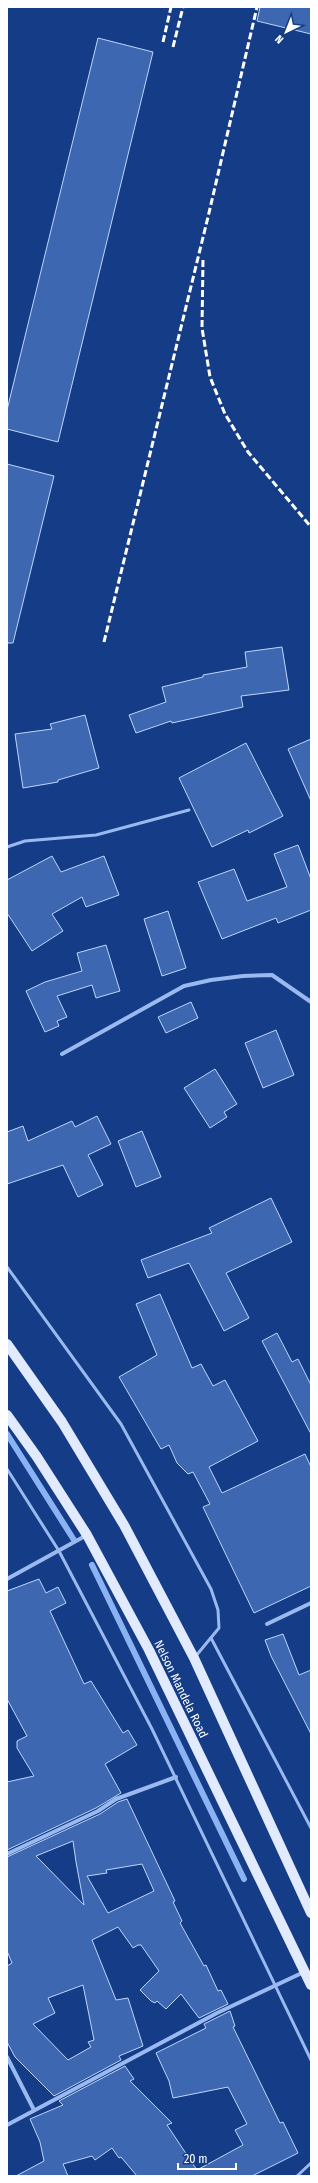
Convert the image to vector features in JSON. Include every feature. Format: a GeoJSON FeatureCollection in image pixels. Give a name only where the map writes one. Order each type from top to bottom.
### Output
{"type":"FeatureCollection","features":[{"type":"Feature","properties":{"kind":"main road","name":"Nelson Mandela Road"},"geometry":{"type":"LineString","coordinates":[[7,1344],[66,1428],[124,1526],[194,1658],[311,1913]]}},
{"type":"Feature","properties":{"kind":"main road","name":"Nelson Mandela Road"},"geometry":{"type":"LineString","coordinates":[[7,1415],[37,1457],[87,1535],[148,1650],[311,1985]]}},
{"type":"Feature","properties":{"kind":"street"},"geometry":{"type":"LineString","coordinates":[[62,1054],[184,986],[211,980],[243,976],[272,975],[311,1002]]}},
{"type":"Feature","properties":{"kind":"street"},"geometry":{"type":"LineString","coordinates":[[7,1579],[87,1535]]}},
{"type":"Feature","properties":{"kind":"street"},"geometry":{"type":"LineString","coordinates":[[267,1624],[311,1602]]}},
{"type":"Feature","properties":{"kind":"street"},"geometry":{"type":"LineString","coordinates":[[7,1854],[98,1811],[116,1799],[176,1777]]}},
{"type":"Feature","properties":{"kind":"street"},"geometry":{"type":"LineString","coordinates":[[7,2125],[103,2075],[216,2013],[305,1972]]}},
{"type":"Feature","properties":{"kind":"street"},"geometry":{"type":"LineString","coordinates":[[7,2057],[34,2110]]}},
{"type":"Feature","properties":{"kind":"lane"},"geometry":{"type":"LineString","coordinates":[[7,847],[25,841],[96,835],[189,810]]}},
{"type":"Feature","properties":{"kind":"lane"},"geometry":{"type":"LineString","coordinates":[[7,1267],[125,1431],[211,1589],[218,1610],[220,1628],[194,1658]]}},
{"type":"Feature","properties":{"kind":"lane"},"geometry":{"type":"LineString","coordinates":[[7,1469],[59,1551],[176,1777],[311,2060]]}},
{"type":"Feature","properties":{"kind":"lane"},"geometry":{"type":"LineString","coordinates":[[211,1638],[311,1828]]}},
{"type":"Feature","properties":{"kind":"lane"},"geometry":{"type":"LineString","coordinates":[[297,2176],[311,2163]]}},
{"type":"Feature","properties":{"kind":"building"},"geometry":{"type":"Polygon","coordinates":[[[260,7],[311,7],[311,34],[257,21],[260,7]]]}},
{"type":"Feature","properties":{"kind":"building"},"geometry":{"type":"Polygon","coordinates":[[[98,38],[153,52],[58,442],[7,429],[7,410],[98,38]]]}},
{"type":"Feature","properties":{"kind":"building"},"geometry":{"type":"Polygon","coordinates":[[[7,464],[54,476],[13,643],[7,643],[7,464]]]}},
{"type":"Feature","properties":{"kind":"building"},"geometry":{"type":"Polygon","coordinates":[[[282,647],[289,690],[241,696],[243,707],[172,723],[171,721],[136,733],[129,715],[166,702],[162,687],[203,677],[203,675],[247,667],[245,652],[282,647]]]}},
{"type":"Feature","properties":{"kind":"building"},"geometry":{"type":"Polygon","coordinates":[[[85,715],[99,768],[58,780],[58,782],[23,788],[15,734],[52,729],[50,724],[85,715]]]}},
{"type":"Feature","properties":{"kind":"building"},"geometry":{"type":"Polygon","coordinates":[[[311,739],[311,801],[288,749],[311,739]]]}},
{"type":"Feature","properties":{"kind":"building"},"geometry":{"type":"Polygon","coordinates":[[[246,743],[283,816],[249,833],[248,830],[212,847],[179,778],[246,743]]]}},
{"type":"Feature","properties":{"kind":"building"},"geometry":{"type":"Polygon","coordinates":[[[298,845],[311,879],[311,910],[278,923],[276,918],[222,939],[198,882],[234,869],[247,901],[287,887],[274,854],[298,845]]]}},
{"type":"Feature","properties":{"kind":"building"},"geometry":{"type":"Polygon","coordinates":[[[52,856],[61,872],[104,856],[119,895],[86,907],[82,897],[52,914],[63,931],[32,951],[7,913],[7,880],[52,856]]]}},
{"type":"Feature","properties":{"kind":"building"},"geometry":{"type":"Polygon","coordinates":[[[168,911],[186,968],[162,976],[144,919],[168,911]]]}},
{"type":"Feature","properties":{"kind":"building"},"geometry":{"type":"Polygon","coordinates":[[[106,945],[120,991],[96,998],[92,985],[57,996],[67,1017],[57,1021],[59,1026],[45,1032],[26,991],[45,982],[82,971],[77,953],[106,945]]]}},
{"type":"Feature","properties":{"kind":"building"},"geometry":{"type":"Polygon","coordinates":[[[191,1002],[198,1018],[166,1033],[158,1017],[191,1002]]]}},
{"type":"Feature","properties":{"kind":"building"},"geometry":{"type":"Polygon","coordinates":[[[276,1030],[294,1075],[263,1088],[245,1043],[276,1030]]]}},
{"type":"Feature","properties":{"kind":"building"},"geometry":{"type":"Polygon","coordinates":[[[215,1069],[237,1104],[224,1112],[227,1117],[210,1128],[184,1088],[215,1069]]]}},
{"type":"Feature","properties":{"kind":"building"},"geometry":{"type":"Polygon","coordinates":[[[97,1116],[111,1144],[88,1155],[103,1185],[78,1197],[63,1165],[7,1184],[7,1132],[23,1126],[28,1141],[72,1121],[75,1127],[97,1116]]]}},
{"type":"Feature","properties":{"kind":"building"},"geometry":{"type":"Polygon","coordinates":[[[142,1131],[161,1177],[136,1187],[118,1141],[142,1131]]]}},
{"type":"Feature","properties":{"kind":"building"},"geometry":{"type":"Polygon","coordinates":[[[271,1198],[292,1242],[226,1273],[249,1318],[224,1331],[189,1263],[148,1278],[141,1260],[212,1233],[209,1228],[271,1198]]]}},
{"type":"Feature","properties":{"kind":"building"},"geometry":{"type":"Polygon","coordinates":[[[160,1294],[192,1368],[201,1364],[213,1386],[225,1380],[258,1441],[209,1467],[222,1493],[305,1454],[311,1467],[311,1586],[254,1613],[203,1507],[210,1504],[193,1472],[188,1474],[177,1463],[169,1445],[161,1449],[119,1377],[157,1355],[136,1304],[160,1294]]]}},
{"type":"Feature","properties":{"kind":"building"},"geometry":{"type":"Polygon","coordinates":[[[277,1333],[292,1362],[298,1359],[311,1385],[311,1434],[262,1341],[277,1333]]]}},
{"type":"Feature","properties":{"kind":"building"},"geometry":{"type":"Polygon","coordinates":[[[39,1579],[46,1593],[58,1587],[66,1603],[50,1611],[84,1684],[91,1681],[123,1733],[128,1730],[137,1745],[105,1764],[121,1793],[96,1808],[7,1850],[7,1782],[34,1776],[17,1748],[17,1741],[27,1736],[7,1699],[7,1591],[39,1579]]]}},
{"type":"Feature","properties":{"kind":"building"},"geometry":{"type":"Polygon","coordinates":[[[283,1634],[299,1675],[311,1670],[311,1734],[271,1656],[265,1640],[283,1634]]]}},
{"type":"Feature","properties":{"kind":"building"},"geometry":{"type":"Polygon","coordinates":[[[127,1799],[175,1901],[173,1902],[182,1921],[180,1923],[204,1966],[206,1965],[218,1991],[221,1990],[228,2004],[199,2018],[181,1994],[166,2009],[157,2001],[155,2003],[151,2001],[140,1990],[159,1971],[141,1945],[133,1948],[118,1927],[92,1940],[116,2000],[128,1998],[143,2046],[119,2056],[121,2060],[54,2096],[15,2057],[7,2042],[7,1966],[12,1963],[7,1951],[7,1857],[100,1814],[118,1802],[127,1799]],[[73,1841],[36,1856],[84,1905],[76,1862],[73,1841]],[[142,1864],[106,1870],[107,1873],[87,1876],[108,1913],[154,1891],[142,1864]],[[83,1985],[48,1998],[55,2013],[33,2024],[68,2060],[91,2047],[88,2042],[94,2040],[83,1985]]]}},
{"type":"Feature","properties":{"kind":"building"},"geometry":{"type":"Polygon","coordinates":[[[230,2011],[235,2026],[233,2027],[280,2123],[283,2122],[298,2153],[252,2176],[137,2176],[121,2157],[119,2158],[112,2148],[95,2160],[92,2156],[63,2164],[68,2176],[16,2176],[44,2161],[40,2142],[30,2119],[63,2105],[59,2101],[125,2066],[134,2079],[130,2081],[172,2123],[167,2125],[197,2170],[243,2145],[235,2130],[247,2124],[228,2087],[173,2098],[169,2081],[156,2053],[206,2028],[204,2024],[230,2011]]]}},
{"type":"Feature","properties":{"kind":"waterway"},"geometry":{"type":"LineString","coordinates":[[7,1434],[74,1540]]}},
{"type":"Feature","properties":{"kind":"waterway"},"geometry":{"type":"LineString","coordinates":[[92,1565],[244,1879]]}},
{"type":"Feature","properties":{"kind":"railway"},"geometry":{"type":"LineString","coordinates":[[163,42],[171,7]]}},
{"type":"Feature","properties":{"kind":"railway"},"geometry":{"type":"LineString","coordinates":[[173,47],[183,7]]}},
{"type":"Feature","properties":{"kind":"railway"},"geometry":{"type":"LineString","coordinates":[[104,642],[208,217],[257,7]]}},
{"type":"Feature","properties":{"kind":"railway"},"geometry":{"type":"LineString","coordinates":[[203,260],[202,328],[210,377],[225,414],[248,452],[311,527]]}}]}
